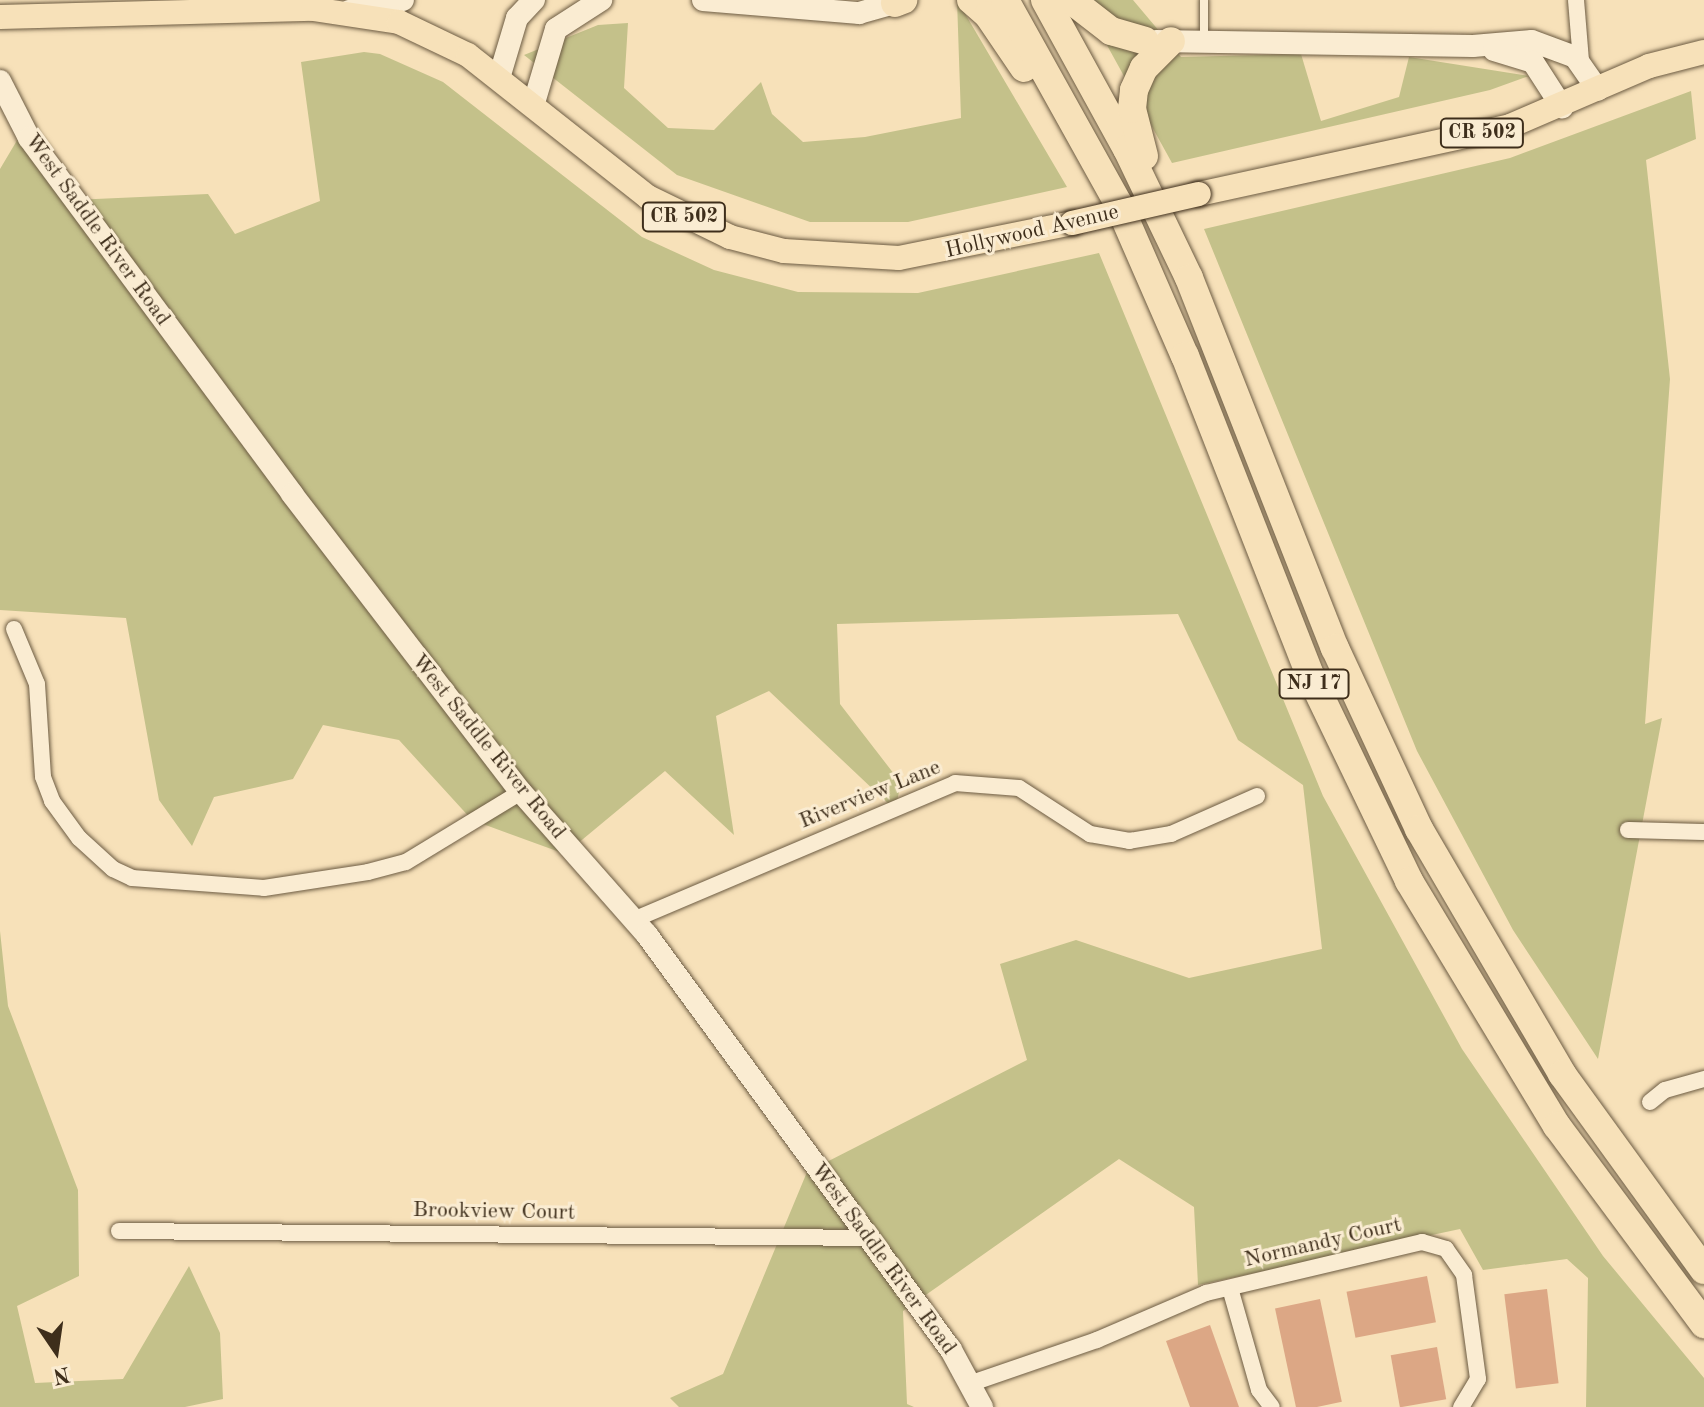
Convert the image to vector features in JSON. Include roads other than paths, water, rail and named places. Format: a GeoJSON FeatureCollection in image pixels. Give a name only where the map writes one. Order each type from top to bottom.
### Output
{"type":"FeatureCollection","features":[{"type":"Feature","properties":{"kind":"highway"},"geometry":{"type":"LineString","coordinates":[[971,0],[1090,150]]}},
{"type":"Feature","properties":{"kind":"highway","name":"NJ 17"},"geometry":{"type":"LineString","coordinates":[[1005,0],[1090,150],[1164,304],[1310,675],[1409,881],[1557,1126],[1704,1324]]}},
{"type":"Feature","properties":{"kind":"highway","name":"NJ 17"},"geometry":{"type":"LineString","coordinates":[[1045,0],[1165,226],[1335,648],[1419,829],[1562,1074],[1704,1270]]}},
{"type":"Feature","properties":{"kind":"highway"},"geometry":{"type":"LineString","coordinates":[[1071,0],[1098,24],[1158,41],[1132,99],[1165,226]]}},
{"type":"Feature","properties":{"kind":"main road","name":"Hollywood Avenue"},"geometry":{"type":"LineString","coordinates":[[0,17],[156,5],[350,6],[416,28],[468,55],[648,197],[730,237],[784,251],[899,258],[1493,130],[1562,107],[1649,66],[1704,52]]}},
{"type":"Feature","properties":{"kind":"street","name":"Hollywood Avenue"},"geometry":{"type":"LineString","coordinates":[[350,6],[403,0]]}},
{"type":"Feature","properties":{"kind":"street"},"geometry":{"type":"LineString","coordinates":[[499,78],[517,18],[534,0]]}},
{"type":"Feature","properties":{"kind":"street"},"geometry":{"type":"LineString","coordinates":[[542,0],[556,29]]}},
{"type":"Feature","properties":{"kind":"street"},"geometry":{"type":"LineString","coordinates":[[533,106],[556,29],[601,0]]}},
{"type":"Feature","properties":{"kind":"street"},"geometry":{"type":"LineString","coordinates":[[715,0],[859,13],[898,1]]}},
{"type":"Feature","properties":{"kind":"street"},"geometry":{"type":"LineString","coordinates":[[1576,0],[1581,61],[1598,90]]}},
{"type":"Feature","properties":{"kind":"street"},"geometry":{"type":"LineString","coordinates":[[1158,41],[1473,46],[1532,41],[1581,61]]}},
{"type":"Feature","properties":{"kind":"street"},"geometry":{"type":"LineString","coordinates":[[1473,46],[1525,57],[1546,76],[1562,107]]}},
{"type":"Feature","properties":{"kind":"street","name":"West Saddle River Road"},"geometry":{"type":"LineString","coordinates":[[0,81],[52,170],[301,506],[521,792],[633,920],[951,1350],[982,1407]]}},
{"type":"Feature","properties":{"kind":"street"},"geometry":{"type":"LineString","coordinates":[[14,629],[37,684],[43,777],[52,801],[79,838],[113,869],[132,878],[264,888],[368,872],[406,862],[521,792]]}},
{"type":"Feature","properties":{"kind":"street","name":"Riverview Lane"},"geometry":{"type":"LineString","coordinates":[[633,920],[955,783],[1019,788],[1067,823],[1119,841],[1171,834],[1257,796]]}},
{"type":"Feature","properties":{"kind":"street"},"geometry":{"type":"LineString","coordinates":[[1628,830],[1704,832]]}},
{"type":"Feature","properties":{"kind":"street"},"geometry":{"type":"LineString","coordinates":[[1650,1102],[1665,1090],[1704,1079]]}},
{"type":"Feature","properties":{"kind":"street","name":"Brookview Court"},"geometry":{"type":"LineString","coordinates":[[119,1231],[869,1238]]}},
{"type":"Feature","properties":{"kind":"street","name":"Normandy Court"},"geometry":{"type":"LineString","coordinates":[[969,1384],[1230,1288],[1422,1242],[1446,1249],[1464,1275],[1478,1379],[1461,1407]]}},
{"type":"Feature","properties":{"kind":"street","name":"Normandy Court"},"geometry":{"type":"LineString","coordinates":[[1230,1288],[1259,1390],[1272,1407]]}},
{"type":"Feature","properties":{"kind":"lane"},"geometry":{"type":"LineString","coordinates":[[1204,0],[1204,41]]}}]}
